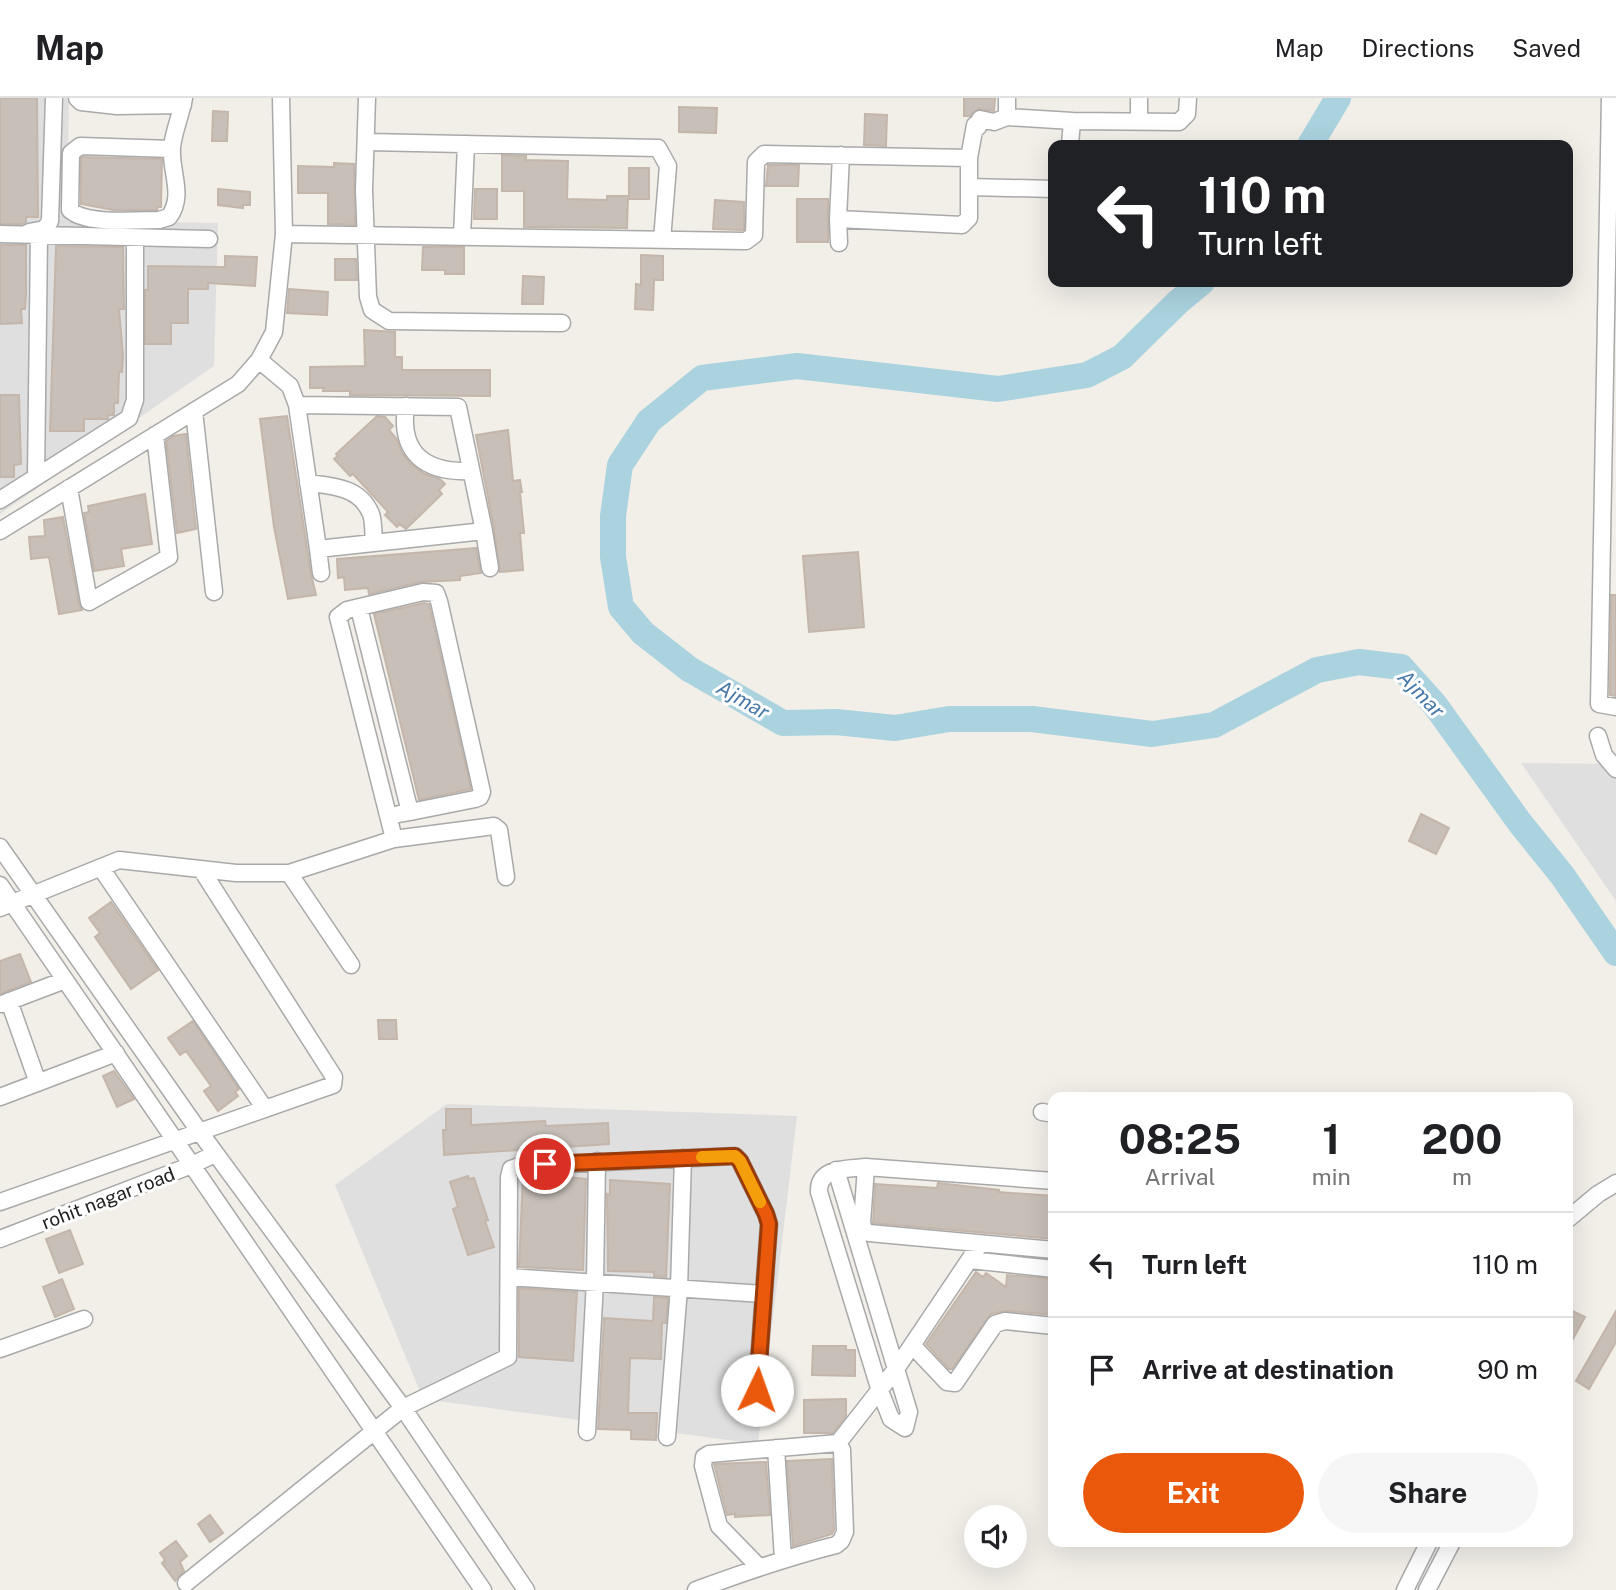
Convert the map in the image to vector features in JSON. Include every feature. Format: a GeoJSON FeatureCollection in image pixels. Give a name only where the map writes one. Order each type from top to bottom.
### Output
{"type":"FeatureCollection","features":[{"type":"Feature","properties":{"kind":"street"},"geometry":{"type":"LineString","coordinates":[[0,233],[45,229],[50,220],[54,98]]}},
{"type":"Feature","properties":{"kind":"street"},"geometry":{"type":"LineString","coordinates":[[77,98],[81,102],[117,106],[183,102],[172,149],[178,196],[175,209],[169,217],[159,220],[92,219],[76,216],[70,210],[71,153],[80,146],[172,149]]}},
{"type":"Feature","properties":{"kind":"street"},"geometry":{"type":"LineString","coordinates":[[0,531],[238,384],[259,360],[274,332],[284,234],[281,98]]}},
{"type":"Feature","properties":{"kind":"street"},"geometry":{"type":"LineString","coordinates":[[368,98],[364,190],[368,298],[372,310],[389,321],[562,323]]}},
{"type":"Feature","properties":{"kind":"street"},"geometry":{"type":"LineString","coordinates":[[1007,98],[1007,117]]}},
{"type":"Feature","properties":{"kind":"street"},"geometry":{"type":"LineString","coordinates":[[1139,98],[1139,121]]}},
{"type":"Feature","properties":{"kind":"street"},"geometry":{"type":"LineString","coordinates":[[838,219],[962,225],[969,218],[969,158],[975,125],[978,127],[980,119],[994,122],[1007,117],[1072,121],[1179,122],[1187,114],[1188,98]]}},
{"type":"Feature","properties":{"kind":"street"},"geometry":{"type":"LineString","coordinates":[[1610,98],[1612,171],[1609,488],[1599,704],[1616,707]]}},
{"type":"Feature","properties":{"kind":"street"},"geometry":{"type":"LineString","coordinates":[[1070,140],[1072,121]]}},
{"type":"Feature","properties":{"kind":"street"},"geometry":{"type":"LineString","coordinates":[[367,142],[659,148],[668,166],[662,240]]}},
{"type":"Feature","properties":{"kind":"street"},"geometry":{"type":"LineString","coordinates":[[462,237],[466,144]]}},
{"type":"Feature","properties":{"kind":"street"},"geometry":{"type":"LineString","coordinates":[[284,234],[746,241],[754,235],[756,162],[764,154],[969,158]]}},
{"type":"Feature","properties":{"kind":"street"},"geometry":{"type":"LineString","coordinates":[[839,243],[841,155]]}},
{"type":"Feature","properties":{"kind":"street"},"geometry":{"type":"LineString","coordinates":[[968,187],[1048,189]]}},
{"type":"Feature","properties":{"kind":"street"},"geometry":{"type":"LineString","coordinates":[[0,233],[209,239]]}},
{"type":"Feature","properties":{"kind":"street"},"geometry":{"type":"LineString","coordinates":[[36,477],[39,235]]}},
{"type":"Feature","properties":{"kind":"street"},"geometry":{"type":"LineString","coordinates":[[0,500],[129,418],[135,400],[135,238]]}},
{"type":"Feature","properties":{"kind":"street"},"geometry":{"type":"LineString","coordinates":[[259,360],[290,386],[297,405],[321,573]]}},
{"type":"Feature","properties":{"kind":"street"},"geometry":{"type":"LineString","coordinates":[[297,405],[458,407],[490,568]]}},
{"type":"Feature","properties":{"kind":"street"},"geometry":{"type":"LineString","coordinates":[[406,406],[406,438],[414,452],[438,469],[451,472],[471,471]]}},
{"type":"Feature","properties":{"kind":"street"},"geometry":{"type":"LineString","coordinates":[[194,411],[214,592]]}},
{"type":"Feature","properties":{"kind":"street"},"geometry":{"type":"LineString","coordinates":[[69,488],[89,602],[169,557],[155,435]]}},
{"type":"Feature","properties":{"kind":"street"},"geometry":{"type":"LineString","coordinates":[[308,483],[348,489],[361,500],[371,515],[374,543]]}},
{"type":"Feature","properties":{"kind":"street"},"geometry":{"type":"LineString","coordinates":[[318,549],[484,531]]}},
{"type":"Feature","properties":{"kind":"street"},"geometry":{"type":"LineString","coordinates":[[387,818],[473,799],[480,797],[482,792],[436,593],[424,592],[347,610],[338,617],[387,818],[394,839]]}},
{"type":"Feature","properties":{"kind":"street"},"geometry":{"type":"LineString","coordinates":[[359,608],[410,812]]}},
{"type":"Feature","properties":{"kind":"street"},"geometry":{"type":"LineString","coordinates":[[1598,736],[1604,755],[1616,769]]}},
{"type":"Feature","properties":{"kind":"street"},"geometry":{"type":"LineString","coordinates":[[473,799],[479,819]]}},
{"type":"Feature","properties":{"kind":"street"},"geometry":{"type":"LineString","coordinates":[[6,906],[120,860],[236,873],[289,873],[394,839],[494,826],[499,830],[506,877]]}},
{"type":"Feature","properties":{"kind":"street"},"geometry":{"type":"LineString","coordinates":[[0,847],[199,1132],[403,1408],[526,1590]]}},
{"type":"Feature","properties":{"kind":"street"},"geometry":{"type":"LineString","coordinates":[[101,867],[265,1109]]}},
{"type":"Feature","properties":{"kind":"street"},"geometry":{"type":"LineString","coordinates":[[0,1202],[331,1087],[334,1077],[201,869]]}},
{"type":"Feature","properties":{"kind":"street"},"geometry":{"type":"LineString","coordinates":[[289,873],[351,965]]}},
{"type":"Feature","properties":{"kind":"street"},"geometry":{"type":"LineString","coordinates":[[0,885],[6,906],[65,979],[483,1590]]}},
{"type":"Feature","properties":{"kind":"street"},"geometry":{"type":"LineString","coordinates":[[38,1083],[5,1003],[65,979]]}},
{"type":"Feature","properties":{"kind":"street"},"geometry":{"type":"LineString","coordinates":[[0,1097],[116,1053]]}},
{"type":"Feature","properties":{"kind":"street","name":"rohit nagar road"},"geometry":{"type":"LineString","coordinates":[[0,1239],[215,1154]]}},
{"type":"Feature","properties":{"kind":"street"},"geometry":{"type":"LineString","coordinates":[[186,1583],[403,1408],[508,1357],[509,1177],[511,1169],[519,1166],[735,1156],[740,1161],[769,1224],[755,1414]]}},
{"type":"Feature","properties":{"kind":"street"},"geometry":{"type":"LineString","coordinates":[[667,1437],[678,1288],[683,1158]]}},
{"type":"Feature","properties":{"kind":"street"},"geometry":{"type":"LineString","coordinates":[[587,1432],[595,1281],[597,1161]]}},
{"type":"Feature","properties":{"kind":"street"},"geometry":{"type":"LineString","coordinates":[[836,1170],[909,1412],[905,1428],[891,1419],[880,1391],[819,1192],[822,1177],[836,1170],[866,1167],[1048,1181]]}},
{"type":"Feature","properties":{"kind":"street"},"geometry":{"type":"LineString","coordinates":[[866,1167],[862,1223],[864,1230],[1048,1250]]}},
{"type":"Feature","properties":{"kind":"street"},"geometry":{"type":"LineString","coordinates":[[1573,1215],[1616,1183]]}},
{"type":"Feature","properties":{"kind":"street"},"geometry":{"type":"LineString","coordinates":[[833,1240],[855,1233]]}},
{"type":"Feature","properties":{"kind":"street"},"geometry":{"type":"LineString","coordinates":[[760,1567],[719,1526],[703,1461],[709,1454],[838,1443],[896,1369],[980,1244]]}},
{"type":"Feature","properties":{"kind":"street"},"geometry":{"type":"LineString","coordinates":[[970,1259],[1048,1268]]}},
{"type":"Feature","properties":{"kind":"street"},"geometry":{"type":"LineString","coordinates":[[509,1277],[763,1294]]}},
{"type":"Feature","properties":{"kind":"street"},"geometry":{"type":"LineString","coordinates":[[0,1349],[84,1319]]}},
{"type":"Feature","properties":{"kind":"street"},"geometry":{"type":"LineString","coordinates":[[912,1345],[947,1382],[955,1383],[995,1324],[1005,1321],[1048,1325]]}},
{"type":"Feature","properties":{"kind":"street"},"geometry":{"type":"LineString","coordinates":[[696,1590],[783,1559],[836,1545],[844,1537],[842,1450],[838,1443]]}},
{"type":"Feature","properties":{"kind":"street"},"geometry":{"type":"LineString","coordinates":[[776,1448],[783,1559]]}},
{"type":"Feature","properties":{"kind":"street"},"geometry":{"type":"LineString","coordinates":[[1405,1590],[1426,1547]]}},
{"type":"Feature","properties":{"kind":"street"},"geometry":{"type":"LineString","coordinates":[[1427,1590],[1449,1547]]}},
{"type":"Feature","properties":{"kind":"shaded area"},"geometry":{"type":"Polygon","coordinates":[[[0,98],[69,98],[67,221],[218,223],[214,366],[0,514],[0,98]]]}},
{"type":"Feature","properties":{"kind":"shaded area"},"geometry":{"type":"Polygon","coordinates":[[[1521,763],[1616,764],[1616,901],[1521,763]]]}},
{"type":"Feature","properties":{"kind":"shaded area"},"geometry":{"type":"Polygon","coordinates":[[[447,1104],[797,1116],[758,1444],[423,1399],[335,1185],[447,1104]]]}},
{"type":"Feature","properties":{"kind":"building"},"geometry":{"type":"Polygon","coordinates":[[[0,98],[37,98],[38,217],[26,217],[26,222],[22,224],[0,224],[0,98]]]}},
{"type":"Feature","properties":{"kind":"building"},"geometry":{"type":"Polygon","coordinates":[[[964,98],[995,98],[994,111],[978,109],[970,116],[964,116],[964,98]]]}},
{"type":"Feature","properties":{"kind":"building"},"geometry":{"type":"Polygon","coordinates":[[[679,107],[717,108],[716,133],[679,132],[679,107]]]}},
{"type":"Feature","properties":{"kind":"building"},"geometry":{"type":"Polygon","coordinates":[[[213,111],[228,112],[227,141],[212,141],[213,111]]]}},
{"type":"Feature","properties":{"kind":"building"},"geometry":{"type":"Polygon","coordinates":[[[865,114],[887,115],[886,146],[864,145],[865,114]]]}},
{"type":"Feature","properties":{"kind":"building"},"geometry":{"type":"Polygon","coordinates":[[[502,155],[526,156],[526,160],[568,161],[567,199],[607,200],[607,196],[628,196],[627,228],[524,227],[524,191],[502,191],[502,155]]]}},
{"type":"Feature","properties":{"kind":"building"},"geometry":{"type":"Polygon","coordinates":[[[83,157],[162,159],[161,207],[157,210],[113,210],[81,204],[83,157]]]}},
{"type":"Feature","properties":{"kind":"building"},"geometry":{"type":"Polygon","coordinates":[[[334,163],[354,164],[355,225],[328,224],[328,193],[298,193],[298,166],[334,167],[334,163]]]}},
{"type":"Feature","properties":{"kind":"building"},"geometry":{"type":"Polygon","coordinates":[[[768,165],[799,165],[798,186],[766,186],[768,165]]]}},
{"type":"Feature","properties":{"kind":"building"},"geometry":{"type":"Polygon","coordinates":[[[629,168],[649,168],[649,199],[629,199],[629,168]]]}},
{"type":"Feature","properties":{"kind":"building"},"geometry":{"type":"Polygon","coordinates":[[[218,189],[250,192],[250,205],[243,205],[243,208],[218,205],[218,189]]]}},
{"type":"Feature","properties":{"kind":"building"},"geometry":{"type":"Polygon","coordinates":[[[475,189],[497,189],[497,219],[474,219],[475,189]]]}},
{"type":"Feature","properties":{"kind":"building"},"geometry":{"type":"Polygon","coordinates":[[[797,199],[828,199],[828,242],[797,242],[797,199]]]}},
{"type":"Feature","properties":{"kind":"building"},"geometry":{"type":"Polygon","coordinates":[[[715,200],[744,202],[744,230],[713,229],[715,200]]]}},
{"type":"Feature","properties":{"kind":"building"},"geometry":{"type":"Polygon","coordinates":[[[0,245],[26,245],[26,294],[25,309],[21,309],[22,323],[0,324],[0,245]]]}},
{"type":"Feature","properties":{"kind":"building"},"geometry":{"type":"Polygon","coordinates":[[[56,246],[123,247],[124,309],[119,309],[123,356],[122,372],[119,372],[118,403],[114,403],[114,415],[108,415],[108,419],[84,419],[84,431],[50,431],[56,246]]]}},
{"type":"Feature","properties":{"kind":"building"},"geometry":{"type":"Polygon","coordinates":[[[423,247],[464,247],[464,274],[445,274],[445,270],[422,270],[423,247]]]}},
{"type":"Feature","properties":{"kind":"building"},"geometry":{"type":"Polygon","coordinates":[[[641,255],[663,256],[663,280],[654,280],[653,310],[635,309],[636,284],[641,285],[641,255]]]}},
{"type":"Feature","properties":{"kind":"building"},"geometry":{"type":"Polygon","coordinates":[[[225,256],[257,257],[255,286],[208,283],[208,289],[188,289],[188,323],[171,323],[171,344],[145,344],[148,266],[225,267],[225,256]]]}},
{"type":"Feature","properties":{"kind":"building"},"geometry":{"type":"Polygon","coordinates":[[[335,259],[356,259],[357,280],[335,280],[335,259]]]}},
{"type":"Feature","properties":{"kind":"building"},"geometry":{"type":"Polygon","coordinates":[[[523,276],[544,277],[543,304],[522,304],[523,276]]]}},
{"type":"Feature","properties":{"kind":"building"},"geometry":{"type":"Polygon","coordinates":[[[289,289],[328,292],[327,315],[287,313],[289,289]]]}},
{"type":"Feature","properties":{"kind":"building"},"geometry":{"type":"Polygon","coordinates":[[[364,330],[395,332],[395,357],[402,357],[402,370],[490,370],[490,396],[350,395],[350,391],[310,388],[310,367],[365,366],[364,330]]]}},
{"type":"Feature","properties":{"kind":"building"},"geometry":{"type":"Polygon","coordinates":[[[0,395],[19,395],[21,464],[14,465],[14,477],[0,477],[0,395]]]}},
{"type":"Feature","properties":{"kind":"building"},"geometry":{"type":"Polygon","coordinates":[[[287,416],[316,595],[288,599],[274,527],[260,419],[287,416]]]}},
{"type":"Feature","properties":{"kind":"building"},"geometry":{"type":"Polygon","coordinates":[[[377,416],[385,417],[393,426],[389,430],[411,464],[445,484],[439,490],[442,494],[406,529],[399,524],[397,527],[385,515],[388,512],[353,474],[350,476],[334,459],[338,456],[336,454],[377,416]]]}},
{"type":"Feature","properties":{"kind":"building"},"geometry":{"type":"Polygon","coordinates":[[[508,430],[513,481],[520,480],[522,492],[524,533],[520,533],[523,570],[500,572],[476,435],[508,430]]]}},
{"type":"Feature","properties":{"kind":"building"},"geometry":{"type":"Polygon","coordinates":[[[186,434],[196,529],[177,533],[166,441],[173,436],[186,434]]]}},
{"type":"Feature","properties":{"kind":"building"},"geometry":{"type":"Polygon","coordinates":[[[145,494],[152,544],[121,549],[124,566],[94,571],[84,513],[89,512],[88,506],[145,494]]]}},
{"type":"Feature","properties":{"kind":"building"},"geometry":{"type":"Polygon","coordinates":[[[63,517],[82,610],[59,614],[49,557],[31,559],[29,537],[45,536],[44,520],[63,517]]]}},
{"type":"Feature","properties":{"kind":"building"},"geometry":{"type":"Polygon","coordinates":[[[476,548],[481,573],[460,576],[460,580],[421,582],[369,594],[368,588],[345,590],[344,577],[338,578],[337,559],[476,548]]]}},
{"type":"Feature","properties":{"kind":"building"},"geometry":{"type":"Polygon","coordinates":[[[858,552],[864,627],[809,632],[803,556],[858,552]]]}},
{"type":"Feature","properties":{"kind":"building"},"geometry":{"type":"Polygon","coordinates":[[[1611,595],[1616,595],[1616,696],[1610,695],[1611,595]]]}},
{"type":"Feature","properties":{"kind":"building"},"geometry":{"type":"Polygon","coordinates":[[[429,604],[471,789],[419,800],[374,614],[429,604]]]}},
{"type":"Feature","properties":{"kind":"building"},"geometry":{"type":"Polygon","coordinates":[[[1421,814],[1449,828],[1436,854],[1409,841],[1421,814]]]}},
{"type":"Feature","properties":{"kind":"building"},"geometry":{"type":"Polygon","coordinates":[[[111,902],[158,970],[131,989],[95,937],[100,933],[89,918],[111,902]]]}},
{"type":"Feature","properties":{"kind":"building"},"geometry":{"type":"Polygon","coordinates":[[[20,954],[31,982],[0,994],[0,961],[20,954]]]}},
{"type":"Feature","properties":{"kind":"building"},"geometry":{"type":"Polygon","coordinates":[[[378,1020],[396,1020],[397,1039],[379,1039],[378,1020]]]}},
{"type":"Feature","properties":{"kind":"building"},"geometry":{"type":"Polygon","coordinates":[[[193,1021],[239,1089],[235,1092],[238,1096],[218,1111],[204,1091],[211,1086],[186,1051],[180,1055],[168,1038],[193,1021]]]}},
{"type":"Feature","properties":{"kind":"building"},"geometry":{"type":"Polygon","coordinates":[[[114,1071],[134,1099],[117,1107],[103,1076],[114,1071]]]}},
{"type":"Feature","properties":{"kind":"building"},"geometry":{"type":"Polygon","coordinates":[[[446,1109],[471,1109],[471,1125],[545,1121],[546,1126],[608,1123],[609,1144],[444,1155],[446,1109]]]}},
{"type":"Feature","properties":{"kind":"building"},"geometry":{"type":"Polygon","coordinates":[[[547,1175],[586,1179],[583,1270],[519,1267],[523,1176],[547,1175]]]}},
{"type":"Feature","properties":{"kind":"building"},"geometry":{"type":"Polygon","coordinates":[[[468,1176],[469,1179],[474,1178],[494,1247],[468,1255],[453,1209],[458,1207],[450,1182],[468,1176]]]}},
{"type":"Feature","properties":{"kind":"building"},"geometry":{"type":"Polygon","coordinates":[[[610,1180],[670,1184],[666,1277],[654,1276],[654,1272],[608,1271],[607,1194],[610,1195],[610,1180]]]}},
{"type":"Feature","properties":{"kind":"building"},"geometry":{"type":"Polygon","coordinates":[[[938,1183],[1048,1196],[1048,1238],[873,1223],[875,1184],[937,1188],[938,1183]]]}},
{"type":"Feature","properties":{"kind":"building"},"geometry":{"type":"Polygon","coordinates":[[[70,1230],[83,1264],[59,1273],[46,1239],[70,1230]]]}},
{"type":"Feature","properties":{"kind":"building"},"geometry":{"type":"Polygon","coordinates":[[[976,1272],[983,1277],[986,1273],[1006,1287],[1007,1275],[1048,1278],[1048,1314],[1006,1311],[991,1314],[952,1369],[926,1344],[976,1272]]]}},
{"type":"Feature","properties":{"kind":"building"},"geometry":{"type":"Polygon","coordinates":[[[62,1279],[74,1309],[55,1317],[43,1287],[62,1279]]]}},
{"type":"Feature","properties":{"kind":"building"},"geometry":{"type":"Polygon","coordinates":[[[519,1288],[577,1292],[573,1361],[519,1357],[519,1288]]]}},
{"type":"Feature","properties":{"kind":"building"},"geometry":{"type":"Polygon","coordinates":[[[654,1297],[668,1298],[666,1323],[662,1323],[661,1359],[630,1358],[628,1413],[657,1413],[656,1440],[631,1439],[631,1430],[598,1429],[604,1318],[653,1321],[654,1297]]]}},
{"type":"Feature","properties":{"kind":"building"},"geometry":{"type":"Polygon","coordinates":[[[1573,1311],[1585,1317],[1573,1339],[1573,1311]]]}},
{"type":"Feature","properties":{"kind":"building"},"geometry":{"type":"Polygon","coordinates":[[[1616,1311],[1616,1342],[1589,1389],[1576,1381],[1616,1311]]]}},
{"type":"Feature","properties":{"kind":"building"},"geometry":{"type":"Polygon","coordinates":[[[813,1346],[846,1346],[846,1350],[855,1350],[855,1376],[812,1375],[813,1346]]]}},
{"type":"Feature","properties":{"kind":"building"},"geometry":{"type":"Polygon","coordinates":[[[846,1399],[846,1416],[833,1433],[804,1433],[804,1400],[846,1399]]]}},
{"type":"Feature","properties":{"kind":"building"},"geometry":{"type":"Polygon","coordinates":[[[832,1459],[834,1530],[832,1534],[793,1546],[787,1461],[832,1459]]]}},
{"type":"Feature","properties":{"kind":"building"},"geometry":{"type":"Polygon","coordinates":[[[766,1462],[770,1515],[727,1515],[714,1464],[766,1462]]]}},
{"type":"Feature","properties":{"kind":"building"},"geometry":{"type":"Polygon","coordinates":[[[210,1515],[223,1533],[210,1542],[198,1524],[210,1515]]]}},
{"type":"Feature","properties":{"kind":"building"},"geometry":{"type":"Polygon","coordinates":[[[176,1541],[187,1556],[180,1562],[184,1571],[175,1581],[162,1563],[165,1560],[160,1553],[176,1541]]]}},
{"type":"Feature","properties":{"kind":"waterway","name":"Ajmar"},"geometry":{"type":"LineString","coordinates":[[1313,140],[1338,98]]}},
{"type":"Feature","properties":{"kind":"waterway","name":"Ajmar"},"geometry":{"type":"LineString","coordinates":[[1196,287],[1122,357],[1087,375],[998,389],[797,366],[702,378],[649,421],[620,465],[613,516],[613,557],[621,607],[643,633],[689,669],[783,723],[836,722],[895,728],[949,719],[1032,719],[1152,734],[1214,725],[1317,670],[1359,662],[1401,667],[1435,705],[1520,823],[1562,875],[1616,953]]}},
{"type":"Feature","properties":{"kind":"slow traffic"},"geometry":{"type":"LineString","coordinates":[[702,1157],[735,1156],[760,1202]]}},
{"type":"Feature","properties":{"kind":"route"},"geometry":{"type":"LineString","coordinates":[[545,1164],[735,1156],[740,1161],[769,1224],[757,1390]]}}]}
